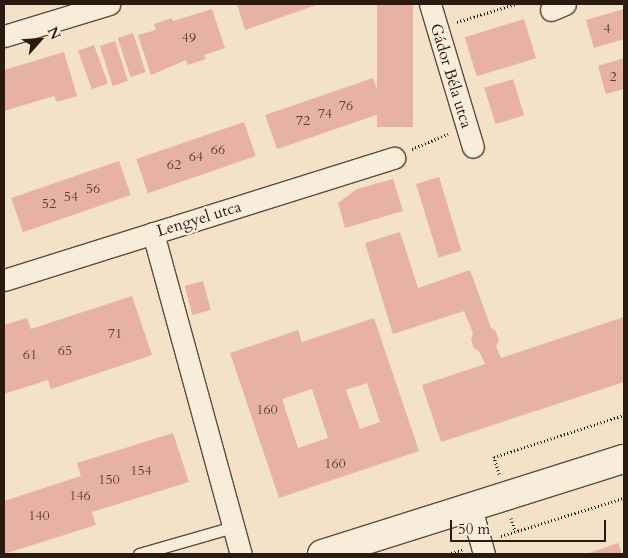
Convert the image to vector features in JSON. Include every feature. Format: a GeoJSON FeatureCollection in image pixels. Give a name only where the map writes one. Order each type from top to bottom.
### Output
{"type":"FeatureCollection","features":[{"type":"Feature","properties":{"kind":"street"},"geometry":{"type":"LineString","coordinates":[[4,36],[108,4]]}},
{"type":"Feature","properties":{"kind":"street","name":"Gádor Béla utca"},"geometry":{"type":"LineString","coordinates":[[430,4],[473,147]]}},
{"type":"Feature","properties":{"kind":"street","name":"Lengyel utca"},"geometry":{"type":"LineString","coordinates":[[4,280],[394,158]]}},
{"type":"Feature","properties":{"kind":"street"},"geometry":{"type":"LineString","coordinates":[[152,233],[241,554]]}},
{"type":"Feature","properties":{"kind":"street"},"geometry":{"type":"LineString","coordinates":[[322,554],[624,458]]}},
{"type":"Feature","properties":{"kind":"street"},"geometry":{"type":"LineString","coordinates":[[471,508],[484,554]]}},
{"type":"Feature","properties":{"kind":"lane"},"geometry":{"type":"LineString","coordinates":[[140,554],[233,526]]}},
{"type":"Feature","properties":{"kind":"path"},"geometry":{"type":"LineString","coordinates":[[437,28],[515,4]]}},
{"type":"Feature","properties":{"kind":"path"},"geometry":{"type":"LineString","coordinates":[[394,158],[467,126]]}},
{"type":"Feature","properties":{"kind":"path"},"geometry":{"type":"LineString","coordinates":[[494,457],[624,415]]}},
{"type":"Feature","properties":{"kind":"path"},"geometry":{"type":"LineString","coordinates":[[515,531],[624,498]]}},
{"type":"Feature","properties":{"kind":"building"},"geometry":{"type":"Polygon","coordinates":[[[237,4],[319,4],[245,30],[237,4]]]}},
{"type":"Feature","properties":{"kind":"building"},"geometry":{"type":"Polygon","coordinates":[[[377,4],[413,4],[413,127],[377,127],[377,4]]]}},
{"type":"Feature","properties":{"kind":"building"},"geometry":{"type":"Polygon","coordinates":[[[212,9],[225,48],[204,55],[206,59],[188,65],[186,60],[151,75],[138,35],[156,30],[154,24],[172,18],[173,21],[212,9]]]}},
{"type":"Feature","properties":{"kind":"building"},"geometry":{"type":"Polygon","coordinates":[[[624,9],[624,39],[594,48],[586,20],[624,9]]]}},
{"type":"Feature","properties":{"kind":"building"},"geometry":{"type":"Polygon","coordinates":[[[524,19],[536,58],[477,76],[465,37],[524,19]]]}},
{"type":"Feature","properties":{"kind":"building"},"geometry":{"type":"Polygon","coordinates":[[[133,33],[146,72],[130,77],[118,38],[133,33]]]}},
{"type":"Feature","properties":{"kind":"building"},"geometry":{"type":"Polygon","coordinates":[[[115,41],[128,81],[113,86],[100,46],[115,41]]]}},
{"type":"Feature","properties":{"kind":"building"},"geometry":{"type":"Polygon","coordinates":[[[94,45],[108,84],[92,89],[78,51],[94,45]]]}},
{"type":"Feature","properties":{"kind":"building"},"geometry":{"type":"Polygon","coordinates":[[[64,52],[77,96],[57,102],[54,96],[4,111],[4,70],[64,52]]]}},
{"type":"Feature","properties":{"kind":"building"},"geometry":{"type":"Polygon","coordinates":[[[624,58],[624,89],[606,94],[598,66],[624,58]]]}},
{"type":"Feature","properties":{"kind":"building"},"geometry":{"type":"Polygon","coordinates":[[[373,78],[385,112],[277,149],[265,115],[373,78]]]}},
{"type":"Feature","properties":{"kind":"building"},"geometry":{"type":"Polygon","coordinates":[[[513,79],[524,115],[495,124],[484,88],[513,79]]]}},
{"type":"Feature","properties":{"kind":"building"},"geometry":{"type":"Polygon","coordinates":[[[244,122],[256,156],[148,193],[136,159],[244,122]]]}},
{"type":"Feature","properties":{"kind":"building"},"geometry":{"type":"Polygon","coordinates":[[[119,161],[131,195],[23,232],[11,198],[119,161]]]}},
{"type":"Feature","properties":{"kind":"building"},"geometry":{"type":"Polygon","coordinates":[[[439,177],[462,251],[439,258],[416,184],[439,177]]]}},
{"type":"Feature","properties":{"kind":"building"},"geometry":{"type":"Polygon","coordinates":[[[393,179],[403,211],[345,228],[338,203],[357,189],[393,179]]]}},
{"type":"Feature","properties":{"kind":"building"},"geometry":{"type":"Polygon","coordinates":[[[400,232],[418,288],[470,270],[491,328],[495,330],[499,341],[496,346],[501,358],[624,317],[624,382],[441,442],[422,385],[485,364],[479,351],[474,348],[471,339],[473,333],[464,311],[393,334],[365,243],[400,232]]]}},
{"type":"Feature","properties":{"kind":"building"},"geometry":{"type":"Polygon","coordinates":[[[203,281],[211,310],[192,315],[185,286],[203,281]]]}},
{"type":"Feature","properties":{"kind":"building"},"geometry":{"type":"Polygon","coordinates":[[[132,296],[152,355],[51,389],[48,380],[4,394],[4,325],[27,318],[31,329],[132,296]]]}},
{"type":"Feature","properties":{"kind":"building"},"geometry":{"type":"Polygon","coordinates":[[[374,318],[419,451],[279,498],[230,353],[298,330],[302,342],[374,318]],[[367,383],[346,390],[360,429],[380,422],[367,383]],[[312,389],[282,399],[298,448],[328,438],[312,389]]]}},
{"type":"Feature","properties":{"kind":"building"},"geometry":{"type":"Polygon","coordinates":[[[173,433],[189,482],[92,512],[96,525],[4,554],[4,501],[81,476],[77,463],[173,433]]]}},
{"type":"Feature","properties":{"kind":"building"},"geometry":{"type":"Polygon","coordinates":[[[618,543],[622,554],[589,553],[618,543]]]}}]}
